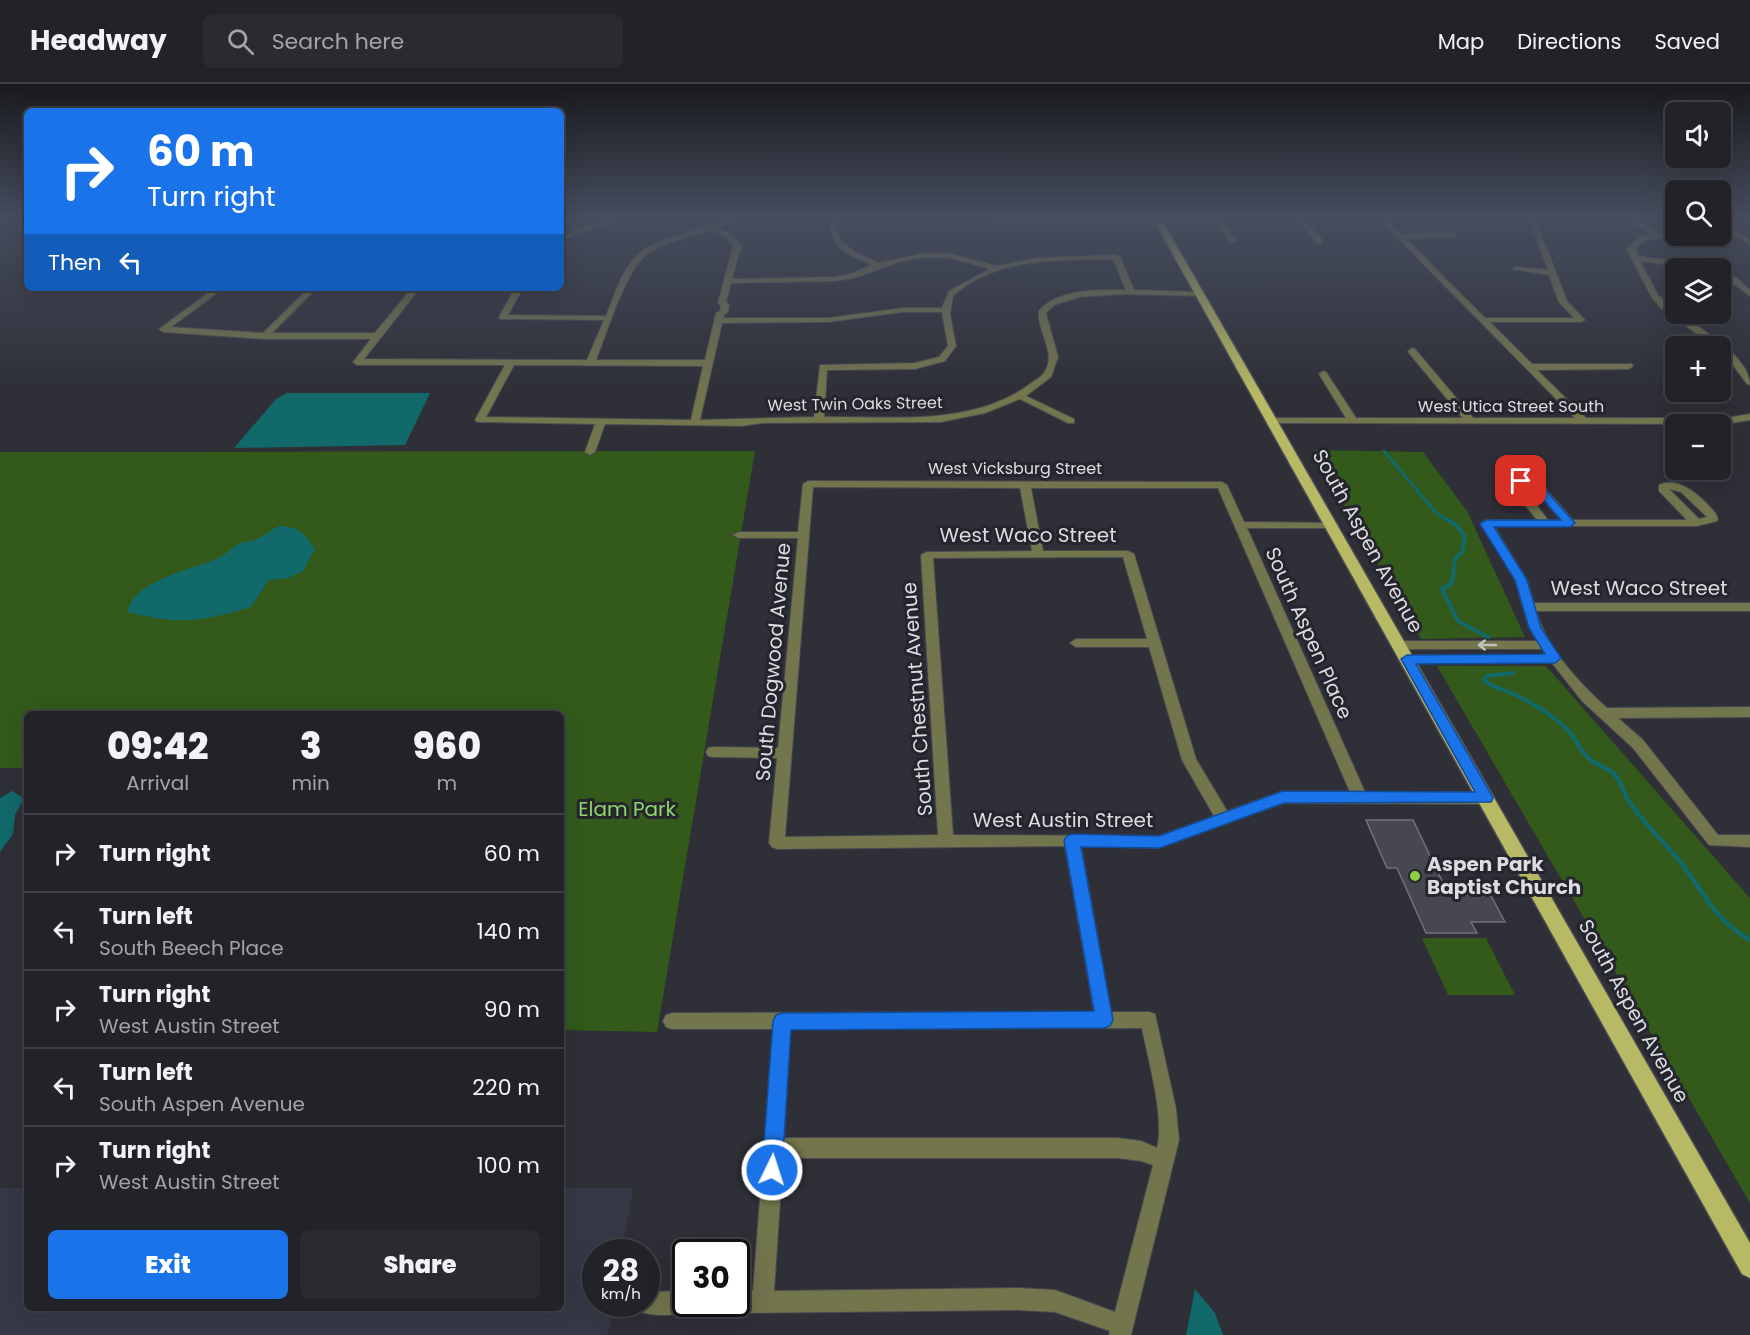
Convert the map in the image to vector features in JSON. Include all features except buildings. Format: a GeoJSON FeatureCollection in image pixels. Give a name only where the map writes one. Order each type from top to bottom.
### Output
{"type":"FeatureCollection","features":[{"type":"Feature","properties":{"kind":"main road","name":"South Aspen Avenue"},"geometry":{"type":"LineString","coordinates":[[1190,275],[1750,1266]]}},
{"type":"Feature","properties":{"kind":"street"},"geometry":{"type":"LineString","coordinates":[[591,362],[626,275]]}},
{"type":"Feature","properties":{"kind":"street"},"geometry":{"type":"LineString","coordinates":[[695,421],[719,317],[724,312],[723,303],[729,275]]}},
{"type":"Feature","properties":{"kind":"street"},"geometry":{"type":"LineString","coordinates":[[728,281],[784,281],[853,275]]}},
{"type":"Feature","properties":{"kind":"street"},"geometry":{"type":"LineString","coordinates":[[819,420],[823,367],[915,366],[942,359],[952,346],[945,310],[950,294],[980,275]]}},
{"type":"Feature","properties":{"kind":"street"},"geometry":{"type":"LineString","coordinates":[[1124,275],[1132,294]]}},
{"type":"Feature","properties":{"kind":"street"},"geometry":{"type":"LineString","coordinates":[[1439,275],[1583,421]]}},
{"type":"Feature","properties":{"kind":"street"},"geometry":{"type":"LineString","coordinates":[[1483,320],[1581,320],[1563,302],[1553,275]]}},
{"type":"Feature","properties":{"kind":"street"},"geometry":{"type":"LineString","coordinates":[[1644,275],[1655,297],[1725,351],[1750,382]]}},
{"type":"Feature","properties":{"kind":"street"},"geometry":{"type":"LineString","coordinates":[[1731,279],[1750,294]]}},
{"type":"Feature","properties":{"kind":"street"},"geometry":{"type":"LineString","coordinates":[[216,291],[163,329],[265,336],[377,336]]}},
{"type":"Feature","properties":{"kind":"street"},"geometry":{"type":"LineString","coordinates":[[265,336],[310,291]]}},
{"type":"Feature","properties":{"kind":"street"},"geometry":{"type":"LineString","coordinates":[[414,291],[357,363],[708,363]]}},
{"type":"Feature","properties":{"kind":"street"},"geometry":{"type":"LineString","coordinates":[[517,291],[503,317],[609,318]]}},
{"type":"Feature","properties":{"kind":"street","name":"West Twin Oaks Street"},"geometry":{"type":"LineString","coordinates":[[511,363],[480,420],[716,421],[724,423],[941,420],[982,411],[1020,396],[1048,375],[1054,357],[1042,313],[1050,303],[1068,296],[1088,294],[1200,294]]}},
{"type":"Feature","properties":{"kind":"street"},"geometry":{"type":"LineString","coordinates":[[719,317],[828,320],[903,310],[945,310]]}},
{"type":"Feature","properties":{"kind":"street"},"geometry":{"type":"LineString","coordinates":[[1412,351],[1470,421]]}},
{"type":"Feature","properties":{"kind":"street"},"geometry":{"type":"LineString","coordinates":[[1530,367],[1629,366]]}},
{"type":"Feature","properties":{"kind":"street"},"geometry":{"type":"LineString","coordinates":[[1323,374],[1353,421]]}},
{"type":"Feature","properties":{"kind":"street"},"geometry":{"type":"LineString","coordinates":[[1020,396],[1071,420]]}},
{"type":"Feature","properties":{"kind":"street","name":"West Utica Street South"},"geometry":{"type":"LineString","coordinates":[[1273,421],[1726,421],[1750,417]]}},
{"type":"Feature","properties":{"kind":"street"},"geometry":{"type":"LineString","coordinates":[[590,452],[601,422]]}},
{"type":"Feature","properties":{"kind":"street"},"geometry":{"type":"LineString","coordinates":[[1545,523],[1515,486],[1516,482],[1524,481],[1536,485],[1570,523]]}},
{"type":"Feature","properties":{"kind":"street","name":"West Vicksburg Street"},"geometry":{"type":"LineString","coordinates":[[808,484],[1222,485]]}},
{"type":"Feature","properties":{"kind":"street","name":"South Dogwood Avenue"},"geometry":{"type":"LineString","coordinates":[[777,843],[808,484]]}},
{"type":"Feature","properties":{"kind":"street"},"geometry":{"type":"LineString","coordinates":[[1025,484],[1038,554]]}},
{"type":"Feature","properties":{"kind":"street","name":"South Aspen Place"},"geometry":{"type":"LineString","coordinates":[[1222,485],[1360,797]]}},
{"type":"Feature","properties":{"kind":"street"},"geometry":{"type":"LineString","coordinates":[[1697,523],[1486,524],[1521,580],[1535,628],[1573,683],[1638,744],[1713,841],[1750,841]]}},
{"type":"Feature","properties":{"kind":"street"},"geometry":{"type":"LineString","coordinates":[[1240,525],[1332,525]]}},
{"type":"Feature","properties":{"kind":"street"},"geometry":{"type":"LineString","coordinates":[[739,535],[803,536]]}},
{"type":"Feature","properties":{"kind":"street","name":"West Waco Street"},"geometry":{"type":"LineString","coordinates":[[927,555],[1128,554],[1156,643]]}},
{"type":"Feature","properties":{"kind":"street","name":"South Chestnut Avenue"},"geometry":{"type":"LineString","coordinates":[[927,555],[946,841]]}},
{"type":"Feature","properties":{"kind":"street","name":"West Waco Street"},"geometry":{"type":"LineString","coordinates":[[1528,607],[1750,607]]}},
{"type":"Feature","properties":{"kind":"street"},"geometry":{"type":"LineString","coordinates":[[1076,643],[1156,643],[1189,760],[1224,819]]}},
{"type":"Feature","properties":{"kind":"street"},"geometry":{"type":"LineString","coordinates":[[1399,645],[1545,645]]}},
{"type":"Feature","properties":{"kind":"street"},"geometry":{"type":"LineString","coordinates":[[1407,659],[1555,658]]}},
{"type":"Feature","properties":{"kind":"street"},"geometry":{"type":"LineString","coordinates":[[1603,713],[1750,712]]}},
{"type":"Feature","properties":{"kind":"street"},"geometry":{"type":"LineString","coordinates":[[713,752],[784,753]]}},
{"type":"Feature","properties":{"kind":"street","name":"West Austin Street"},"geometry":{"type":"LineString","coordinates":[[777,843],[1072,840],[1160,842],[1283,797],[1486,798]]}},
{"type":"Feature","properties":{"kind":"street"},"geometry":{"type":"LineString","coordinates":[[1072,840],[1104,1020]]}},
{"type":"Feature","properties":{"kind":"street"},"geometry":{"type":"LineString","coordinates":[[672,1021],[1149,1020],[1167,1109],[1169,1140],[1121,1330],[1087,1311],[1055,1301],[1018,1299],[750,1302]]}},
{"type":"Feature","properties":{"kind":"street"},"geometry":{"type":"LineString","coordinates":[[763,1302],[782,1021]]}},
{"type":"Feature","properties":{"kind":"street"},"geometry":{"type":"LineString","coordinates":[[774,1148],[1117,1148],[1141,1151],[1164,1160]]}},
{"type":"Feature","properties":{"kind":"shaded area"},"geometry":{"type":"Polygon","coordinates":[[[287,393],[430,393],[405,445],[234,448],[276,399],[287,393]]]}},
{"type":"Feature","properties":{"kind":"shaded area"},"geometry":{"type":"Polygon","coordinates":[[[279,526],[296,529],[315,549],[303,571],[288,578],[269,580],[251,607],[204,619],[190,620],[161,619],[128,612],[131,602],[150,585],[163,578],[217,559],[237,545],[257,539],[279,526]]]}},
{"type":"Feature","properties":{"kind":"shaded area"},"geometry":{"type":"Polygon","coordinates":[[[12,791],[24,798],[15,815],[13,834],[0,852],[0,798],[12,791]]]}},
{"type":"Feature","properties":{"kind":"shaded area"},"geometry":{"type":"Polygon","coordinates":[[[0,1188],[24,1188],[24,1311],[564,1311],[564,1188],[633,1188],[624,1239],[582,1239],[582,1317],[611,1317],[608,1335],[0,1335],[0,1188]]]}},
{"type":"Feature","properties":{"kind":"shaded area"},"geometry":{"type":"Polygon","coordinates":[[[1195,1289],[1215,1313],[1223,1335],[1186,1335],[1195,1289]]]}},
{"type":"Feature","properties":{"kind":"green space"},"geometry":{"type":"Polygon","coordinates":[[[1313,450],[1423,452],[1467,511],[1525,637],[1421,639],[1313,450]]]}},
{"type":"Feature","properties":{"kind":"green space","name":"Elam Park"},"geometry":{"type":"Polygon","coordinates":[[[755,451],[657,1032],[564,1030],[564,711],[24,711],[24,768],[0,768],[0,452],[755,451]]]}},
{"type":"Feature","properties":{"kind":"green space"},"geometry":{"type":"Polygon","coordinates":[[[1437,666],[1546,666],[1750,898],[1750,1203],[1437,666]]]}},
{"type":"Feature","properties":{"kind":"green space"},"geometry":{"type":"Polygon","coordinates":[[[1422,938],[1486,938],[1515,995],[1448,995],[1422,938]]]}},
{"type":"Feature","properties":{"kind":"waterway"},"geometry":{"type":"LineString","coordinates":[[1384,451],[1436,513],[1445,518]]}},
{"type":"Feature","properties":{"kind":"waterway"},"geometry":{"type":"LineString","coordinates":[[1443,517],[1456,525],[1465,536],[1463,551],[1455,559],[1452,583],[1442,589],[1458,621],[1488,637]]}},
{"type":"Feature","properties":{"kind":"waterway"},"geometry":{"type":"LineString","coordinates":[[1513,673],[1487,676],[1484,680],[1532,704],[1556,719],[1567,729]]}},
{"type":"Feature","properties":{"kind":"waterway"},"geometry":{"type":"LineString","coordinates":[[1567,729],[1588,757],[1615,775],[1635,810],[1678,859],[1717,913],[1726,923],[1750,940]]}},
{"type":"Feature","properties":{"kind":"place","name":"Aspen Park Baptist Church"},"geometry":{"type":"Point","coordinates":[1415,876]}},
{"type":"Feature","properties":{"kind":"route"},"geometry":{"type":"LineString","coordinates":[[772,1170],[782,1021],[1104,1020],[1072,840],[1160,842],[1283,797],[1486,798],[1407,659],[1555,658],[1535,628],[1521,580],[1486,524],[1570,523],[1537,486],[1521,481]]}}]}
